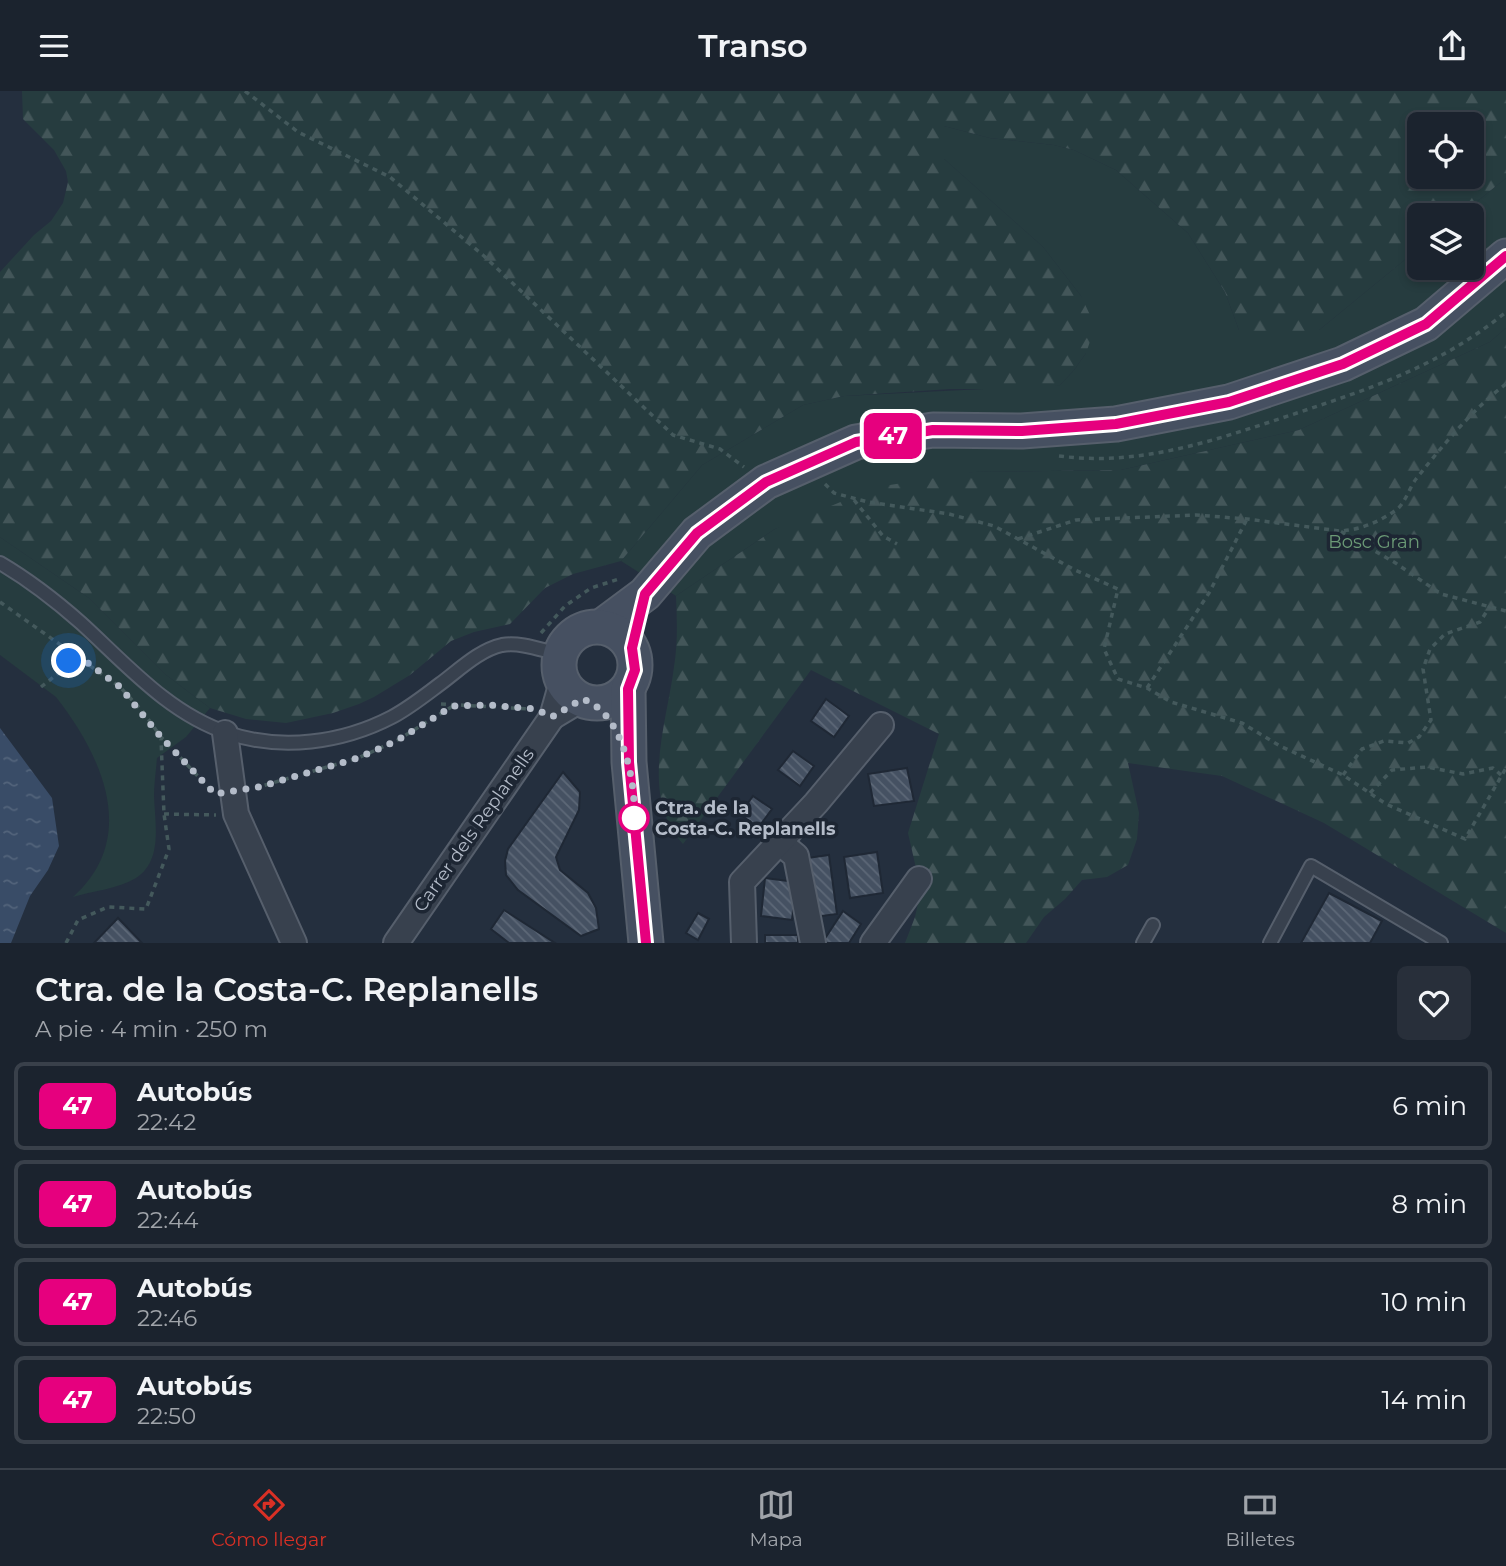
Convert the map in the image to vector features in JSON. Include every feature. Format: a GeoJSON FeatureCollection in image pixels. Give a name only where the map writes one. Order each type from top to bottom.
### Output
{"type":"FeatureCollection","features":[{"type":"Feature","properties":{"kind":"street"},"geometry":{"type":"LineString","coordinates":[[602,626],[635,585],[697,533],[766,482],[856,442],[933,430],[1022,431],[1116,424],[1229,402],[1343,364],[1426,324],[1506,256]]}},
{"type":"Feature","properties":{"kind":"street"},"geometry":{"type":"LineString","coordinates":[[635,585],[632,648],[635,670],[628,689],[629,762],[646,943]]}},
{"type":"Feature","properties":{"kind":"street"},"geometry":{"type":"LineString","coordinates":[[629,762],[612,724],[567,677],[569,638],[583,628],[602,626],[618,632],[632,648]]}},
{"type":"Feature","properties":{"kind":"street"},"geometry":{"type":"LineString","coordinates":[[567,677],[611,701],[628,689]]}},
{"type":"Feature","properties":{"kind":"street","name":"Carrer dels Replanells"},"geometry":{"type":"LineString","coordinates":[[396,943],[552,717],[567,677]]}},
{"type":"Feature","properties":{"kind":"street"},"geometry":{"type":"LineString","coordinates":[[744,943],[742,882],[881,725]]}},
{"type":"Feature","properties":{"kind":"street"},"geometry":{"type":"LineString","coordinates":[[225,733],[234,803],[294,943]]}},
{"type":"Feature","properties":{"kind":"street"},"geometry":{"type":"LineString","coordinates":[[779,842],[796,856],[813,943]]}},
{"type":"Feature","properties":{"kind":"street"},"geometry":{"type":"LineString","coordinates":[[873,943],[919,879]]}},
{"type":"Feature","properties":{"kind":"lane"},"geometry":{"type":"LineString","coordinates":[[0,563],[48,595],[167,700],[225,733],[254,741],[323,741],[359,732],[392,717],[485,652],[502,645],[518,644],[567,677]]}},
{"type":"Feature","properties":{"kind":"lane"},"geometry":{"type":"LineString","coordinates":[[1270,943],[1311,866],[1441,943]]}},
{"type":"Feature","properties":{"kind":"lane"},"geometry":{"type":"LineString","coordinates":[[1143,943],[1153,925]]}},
{"type":"Feature","properties":{"kind":"path"},"geometry":{"type":"LineString","coordinates":[[245,91],[298,132],[390,177],[484,256],[673,435],[720,449],[766,482]]}},
{"type":"Feature","properties":{"kind":"path"},"geometry":{"type":"LineString","coordinates":[[1018,539],[1076,520],[1196,515],[1340,531],[1357,530],[1398,509],[1414,481],[1448,441],[1484,401],[1506,384]]}},
{"type":"Feature","properties":{"kind":"path"},"geometry":{"type":"LineString","coordinates":[[811,462],[818,476],[834,492],[852,498],[949,514],[994,526],[1074,570],[1118,589],[1104,649],[1118,679],[1147,688],[1171,702],[1242,723],[1280,746],[1343,775],[1386,804],[1465,839],[1506,768]]}},
{"type":"Feature","properties":{"kind":"path"},"geometry":{"type":"LineString","coordinates":[[852,498],[883,536],[897,544]]}},
{"type":"Feature","properties":{"kind":"path"},"geometry":{"type":"LineString","coordinates":[[1147,688],[1209,593],[1247,519]]}},
{"type":"Feature","properties":{"kind":"path"},"geometry":{"type":"LineString","coordinates":[[1340,531],[1394,562],[1441,594],[1506,611]]}},
{"type":"Feature","properties":{"kind":"path"},"geometry":{"type":"LineString","coordinates":[[567,677],[542,631],[565,606],[590,588],[616,581],[635,585]]}},
{"type":"Feature","properties":{"kind":"path"},"geometry":{"type":"LineString","coordinates":[[0,602],[120,687],[161,737],[215,794],[234,803]]}},
{"type":"Feature","properties":{"kind":"path"},"geometry":{"type":"LineString","coordinates":[[1343,775],[1363,749],[1384,741],[1408,743],[1419,737],[1432,720],[1423,669],[1430,649],[1445,634],[1480,622],[1490,606]]}},
{"type":"Feature","properties":{"kind":"path"},"geometry":{"type":"LineString","coordinates":[[41,687],[60,672],[76,654]]}},
{"type":"Feature","properties":{"kind":"path"},"geometry":{"type":"LineString","coordinates":[[164,814],[234,803],[358,758],[396,741],[453,706],[489,705],[535,709],[552,717]]}},
{"type":"Feature","properties":{"kind":"path"},"geometry":{"type":"LineString","coordinates":[[66,943],[78,920],[108,907],[146,909],[169,849],[164,814],[161,737]]}},
{"type":"Feature","properties":{"kind":"path"},"geometry":{"type":"LineString","coordinates":[[1370,793],[1392,770],[1427,767],[1463,773],[1493,768],[1502,776]]}},
{"type":"Feature","properties":{"kind":"green space"},"geometry":{"type":"Polygon","coordinates":[[[22,91],[1506,91],[1506,178],[1475,203],[1407,203],[1407,258],[1319,330],[1259,340],[1239,330],[1225,292],[1188,233],[1116,170],[1074,150],[1054,145],[990,138],[944,126],[944,159],[1043,247],[1081,296],[1090,315],[1093,333],[1086,353],[1060,385],[1038,389],[950,389],[844,396],[803,405],[702,465],[621,561],[573,574],[545,588],[510,624],[474,632],[451,641],[410,675],[374,697],[333,713],[286,723],[246,719],[210,708],[165,674],[89,598],[0,537],[0,272],[34,235],[51,221],[63,203],[68,182],[66,171],[54,150],[23,119],[22,91]]]}},
{"type":"Feature","properties":{"kind":"green space"},"geometry":{"type":"Polygon","coordinates":[[[944,126],[990,138],[1054,145],[1074,150],[1116,170],[1188,233],[1225,292],[1239,330],[1319,330],[1407,258],[1407,280],[1484,280],[1484,203],[1475,203],[1506,178],[1506,328],[1490,342],[1299,430],[1121,470],[973,472],[775,529],[676,596],[621,561],[702,465],[803,405],[844,396],[1060,385],[1074,370],[1086,353],[1081,296],[1043,247],[944,159],[944,126]]]}},
{"type":"Feature","properties":{"kind":"green space","name":"Bosc Gran"},"geometry":{"type":"Polygon","coordinates":[[[1506,328],[1506,933],[1324,823],[1222,776],[1128,763],[1139,813],[1137,839],[1128,865],[1107,877],[1082,880],[1044,917],[1026,943],[905,943],[921,890],[908,833],[939,734],[811,670],[683,844],[670,825],[662,804],[659,759],[675,658],[676,596],[775,529],[877,487],[973,472],[1121,470],[1299,430],[1490,342],[1506,328]]]}},
{"type":"Feature","properties":{"kind":"green space"},"geometry":{"type":"Polygon","coordinates":[[[0,537],[89,598],[165,674],[210,708],[186,737],[157,758],[154,852],[145,871],[121,885],[73,897],[93,874],[105,849],[109,824],[107,797],[88,745],[56,697],[0,655],[0,537]]]}},
{"type":"Feature","properties":{"kind":"water"},"geometry":{"type":"Polygon","coordinates":[[[0,728],[52,798],[59,846],[48,870],[30,896],[11,943],[0,943],[0,728]]]}},
{"type":"Feature","properties":{"kind":"building"},"geometry":{"type":"Polygon","coordinates":[[[826,699],[849,716],[834,737],[811,721],[826,699]]]}},
{"type":"Feature","properties":{"kind":"building"},"geometry":{"type":"Polygon","coordinates":[[[793,751],[814,766],[800,786],[778,770],[793,751]]]}},
{"type":"Feature","properties":{"kind":"building"},"geometry":{"type":"Polygon","coordinates":[[[907,768],[914,801],[874,806],[868,774],[907,768]]]}},
{"type":"Feature","properties":{"kind":"building"},"geometry":{"type":"Polygon","coordinates":[[[563,772],[580,792],[579,810],[556,857],[560,870],[588,893],[596,908],[599,929],[581,936],[518,890],[506,875],[508,849],[563,772]]]}},
{"type":"Feature","properties":{"kind":"building"},"geometry":{"type":"Polygon","coordinates":[[[753,796],[772,809],[758,828],[740,814],[753,796]]]}},
{"type":"Feature","properties":{"kind":"building"},"geometry":{"type":"Polygon","coordinates":[[[877,852],[883,893],[850,898],[844,857],[877,852]]]}},
{"type":"Feature","properties":{"kind":"building"},"geometry":{"type":"Polygon","coordinates":[[[829,855],[837,914],[814,917],[807,858],[829,855]]]}},
{"type":"Feature","properties":{"kind":"building"},"geometry":{"type":"Polygon","coordinates":[[[765,878],[796,882],[792,920],[761,916],[765,878]]]}},
{"type":"Feature","properties":{"kind":"building"},"geometry":{"type":"Polygon","coordinates":[[[1329,893],[1382,921],[1370,943],[1301,943],[1329,893]]]}},
{"type":"Feature","properties":{"kind":"building"},"geometry":{"type":"Polygon","coordinates":[[[504,910],[555,943],[509,943],[491,929],[504,910]]]}},
{"type":"Feature","properties":{"kind":"building"},"geometry":{"type":"Polygon","coordinates":[[[843,911],[861,924],[849,943],[822,943],[843,911]]]}},
{"type":"Feature","properties":{"kind":"building"},"geometry":{"type":"Polygon","coordinates":[[[698,913],[709,919],[698,940],[686,933],[698,913]]]}},
{"type":"Feature","properties":{"kind":"building"},"geometry":{"type":"Polygon","coordinates":[[[118,918],[142,943],[94,943],[118,918]]]}},
{"type":"Feature","properties":{"kind":"building"},"geometry":{"type":"Polygon","coordinates":[[[765,935],[798,935],[798,943],[765,943],[765,935]]]}},
{"type":"Feature","properties":{"kind":"bus line","name":"47"},"geometry":{"type":"LineString","coordinates":[[646,943],[629,762],[628,689],[635,670],[632,648],[645,594],[697,533],[766,482],[856,442],[933,430],[1022,431],[1116,424],[1229,402],[1343,364],[1426,324],[1506,256]]}},
{"type":"Feature","properties":{"kind":"place","name":"Ctra. de la Costa-C. Replanells"},"geometry":{"type":"Point","coordinates":[634,818]}},
{"type":"Feature","properties":{"kind":"route"},"geometry":{"type":"LineString","coordinates":[[69,661],[76,654],[120,687],[161,737],[215,794],[259,787],[358,758],[396,741],[453,706],[489,705],[535,709],[552,717],[582,699],[594,703],[612,724],[629,762],[634,818]]}}]}
